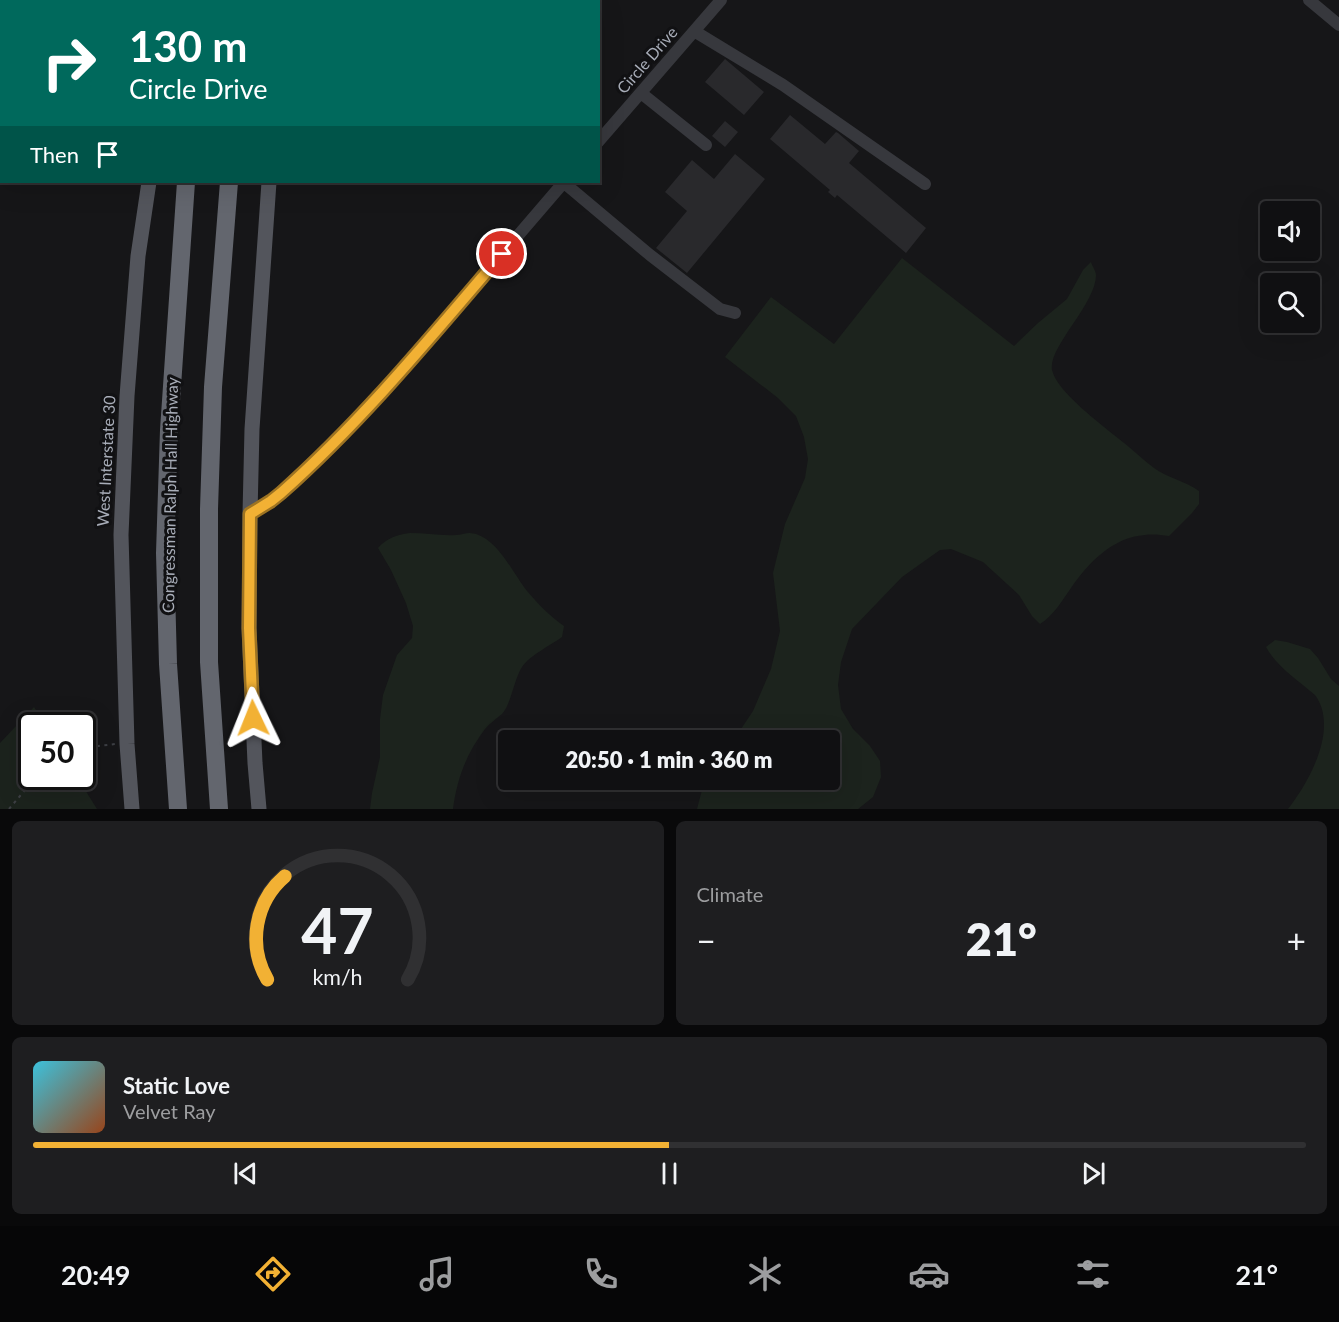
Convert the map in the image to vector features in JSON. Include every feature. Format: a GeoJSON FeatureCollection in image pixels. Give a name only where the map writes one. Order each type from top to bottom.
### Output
{"type":"FeatureCollection","features":[{"type":"Feature","properties":{"kind":"highway","name":"Congressman Ralph Hall Highway"},"geometry":{"type":"LineString","coordinates":[[178,809],[168,664],[165,552],[169,430],[186,183]]}},
{"type":"Feature","properties":{"kind":"highway"},"geometry":{"type":"LineString","coordinates":[[219,809],[209,662],[208,556],[213,387],[229,183]]}},
{"type":"Feature","properties":{"kind":"highway"},"geometry":{"type":"LineString","coordinates":[[221,284],[236,183]]}},
{"type":"Feature","properties":{"kind":"main road","name":"West Interstate 30"},"geometry":{"type":"LineString","coordinates":[[132,809],[121,535],[127,396],[138,256],[149,183]]}},
{"type":"Feature","properties":{"kind":"main road"},"geometry":{"type":"LineString","coordinates":[[259,809],[249,628],[250,514],[252,429],[268,183]]}},
{"type":"Feature","properties":{"kind":"street","name":"Circle Drive"},"geometry":{"type":"LineString","coordinates":[[600,140],[721,0]]}},
{"type":"Feature","properties":{"kind":"street"},"geometry":{"type":"LineString","coordinates":[[1309,0],[1339,25]]}},
{"type":"Feature","properties":{"kind":"street"},"geometry":{"type":"LineString","coordinates":[[694,31],[783,85],[925,184]]}},
{"type":"Feature","properties":{"kind":"street"},"geometry":{"type":"LineString","coordinates":[[641,93],[706,146]]}},
{"type":"Feature","properties":{"kind":"street"},"geometry":{"type":"LineString","coordinates":[[250,514],[281,493],[347,431],[394,380],[563,183]]}},
{"type":"Feature","properties":{"kind":"street"},"geometry":{"type":"LineString","coordinates":[[565,183],[650,255],[720,309],[735,313]]}},
{"type":"Feature","properties":{"kind":"path"},"geometry":{"type":"LineString","coordinates":[[96,747],[128,744]]}},
{"type":"Feature","properties":{"kind":"path"},"geometry":{"type":"LineString","coordinates":[[9,809],[25,790]]}},
{"type":"Feature","properties":{"kind":"shaded area"},"geometry":{"type":"Polygon","coordinates":[[[902,258],[1014,346],[1067,299],[1083,270],[1091,262],[1096,273],[1094,286],[1089,299],[1057,350],[1052,370],[1056,379],[1071,398],[1150,465],[1199,491],[1199,504],[1169,536],[1133,537],[1102,553],[1085,569],[1053,612],[1040,624],[1019,595],[983,562],[951,549],[940,550],[902,577],[852,629],[841,662],[838,685],[841,709],[853,729],[870,746],[880,761],[881,777],[873,797],[858,809],[697,809],[702,790],[840,790],[840,730],[740,730],[753,711],[771,669],[780,631],[773,573],[785,524],[805,478],[808,459],[804,437],[796,416],[778,398],[725,357],[771,297],[834,344],[902,258]]]}},
{"type":"Feature","properties":{"kind":"shaded area"},"geometry":{"type":"Polygon","coordinates":[[[410,533],[458,535],[470,533],[488,540],[503,556],[531,596],[564,626],[562,637],[522,667],[505,710],[485,729],[468,757],[457,787],[453,809],[370,809],[380,757],[380,719],[383,695],[397,655],[412,638],[413,626],[406,603],[378,548],[392,538],[410,533]]]}},
{"type":"Feature","properties":{"kind":"shaded area"},"geometry":{"type":"Polygon","coordinates":[[[1275,640],[1310,649],[1331,679],[1339,686],[1339,809],[1288,809],[1313,769],[1323,738],[1324,722],[1322,708],[1315,695],[1282,667],[1266,647],[1275,640]]]}},
{"type":"Feature","properties":{"kind":"shaded area"},"geometry":{"type":"Polygon","coordinates":[[[18,724],[18,790],[85,790],[97,809],[0,809],[0,743],[18,724]]]}},
{"type":"Feature","properties":{"kind":"building"},"geometry":{"type":"Polygon","coordinates":[[[725,59],[764,92],[744,115],[705,82],[725,59]]]}},
{"type":"Feature","properties":{"kind":"building"},"geometry":{"type":"Polygon","coordinates":[[[790,115],[825,144],[836,132],[838,133],[859,151],[849,163],[926,228],[906,253],[837,195],[835,198],[828,192],[830,190],[770,139],[790,115]]]}},
{"type":"Feature","properties":{"kind":"building"},"geometry":{"type":"Polygon","coordinates":[[[725,121],[738,132],[725,147],[712,136],[725,121]]]}},
{"type":"Feature","properties":{"kind":"building"},"geometry":{"type":"Polygon","coordinates":[[[735,154],[765,179],[687,273],[656,248],[687,211],[665,192],[692,160],[714,179],[735,154]]]}},
{"type":"Feature","properties":{"kind":"route"},"geometry":{"type":"LineString","coordinates":[[253,718],[249,628],[250,514],[281,493],[347,431],[502,254]]}}]}
